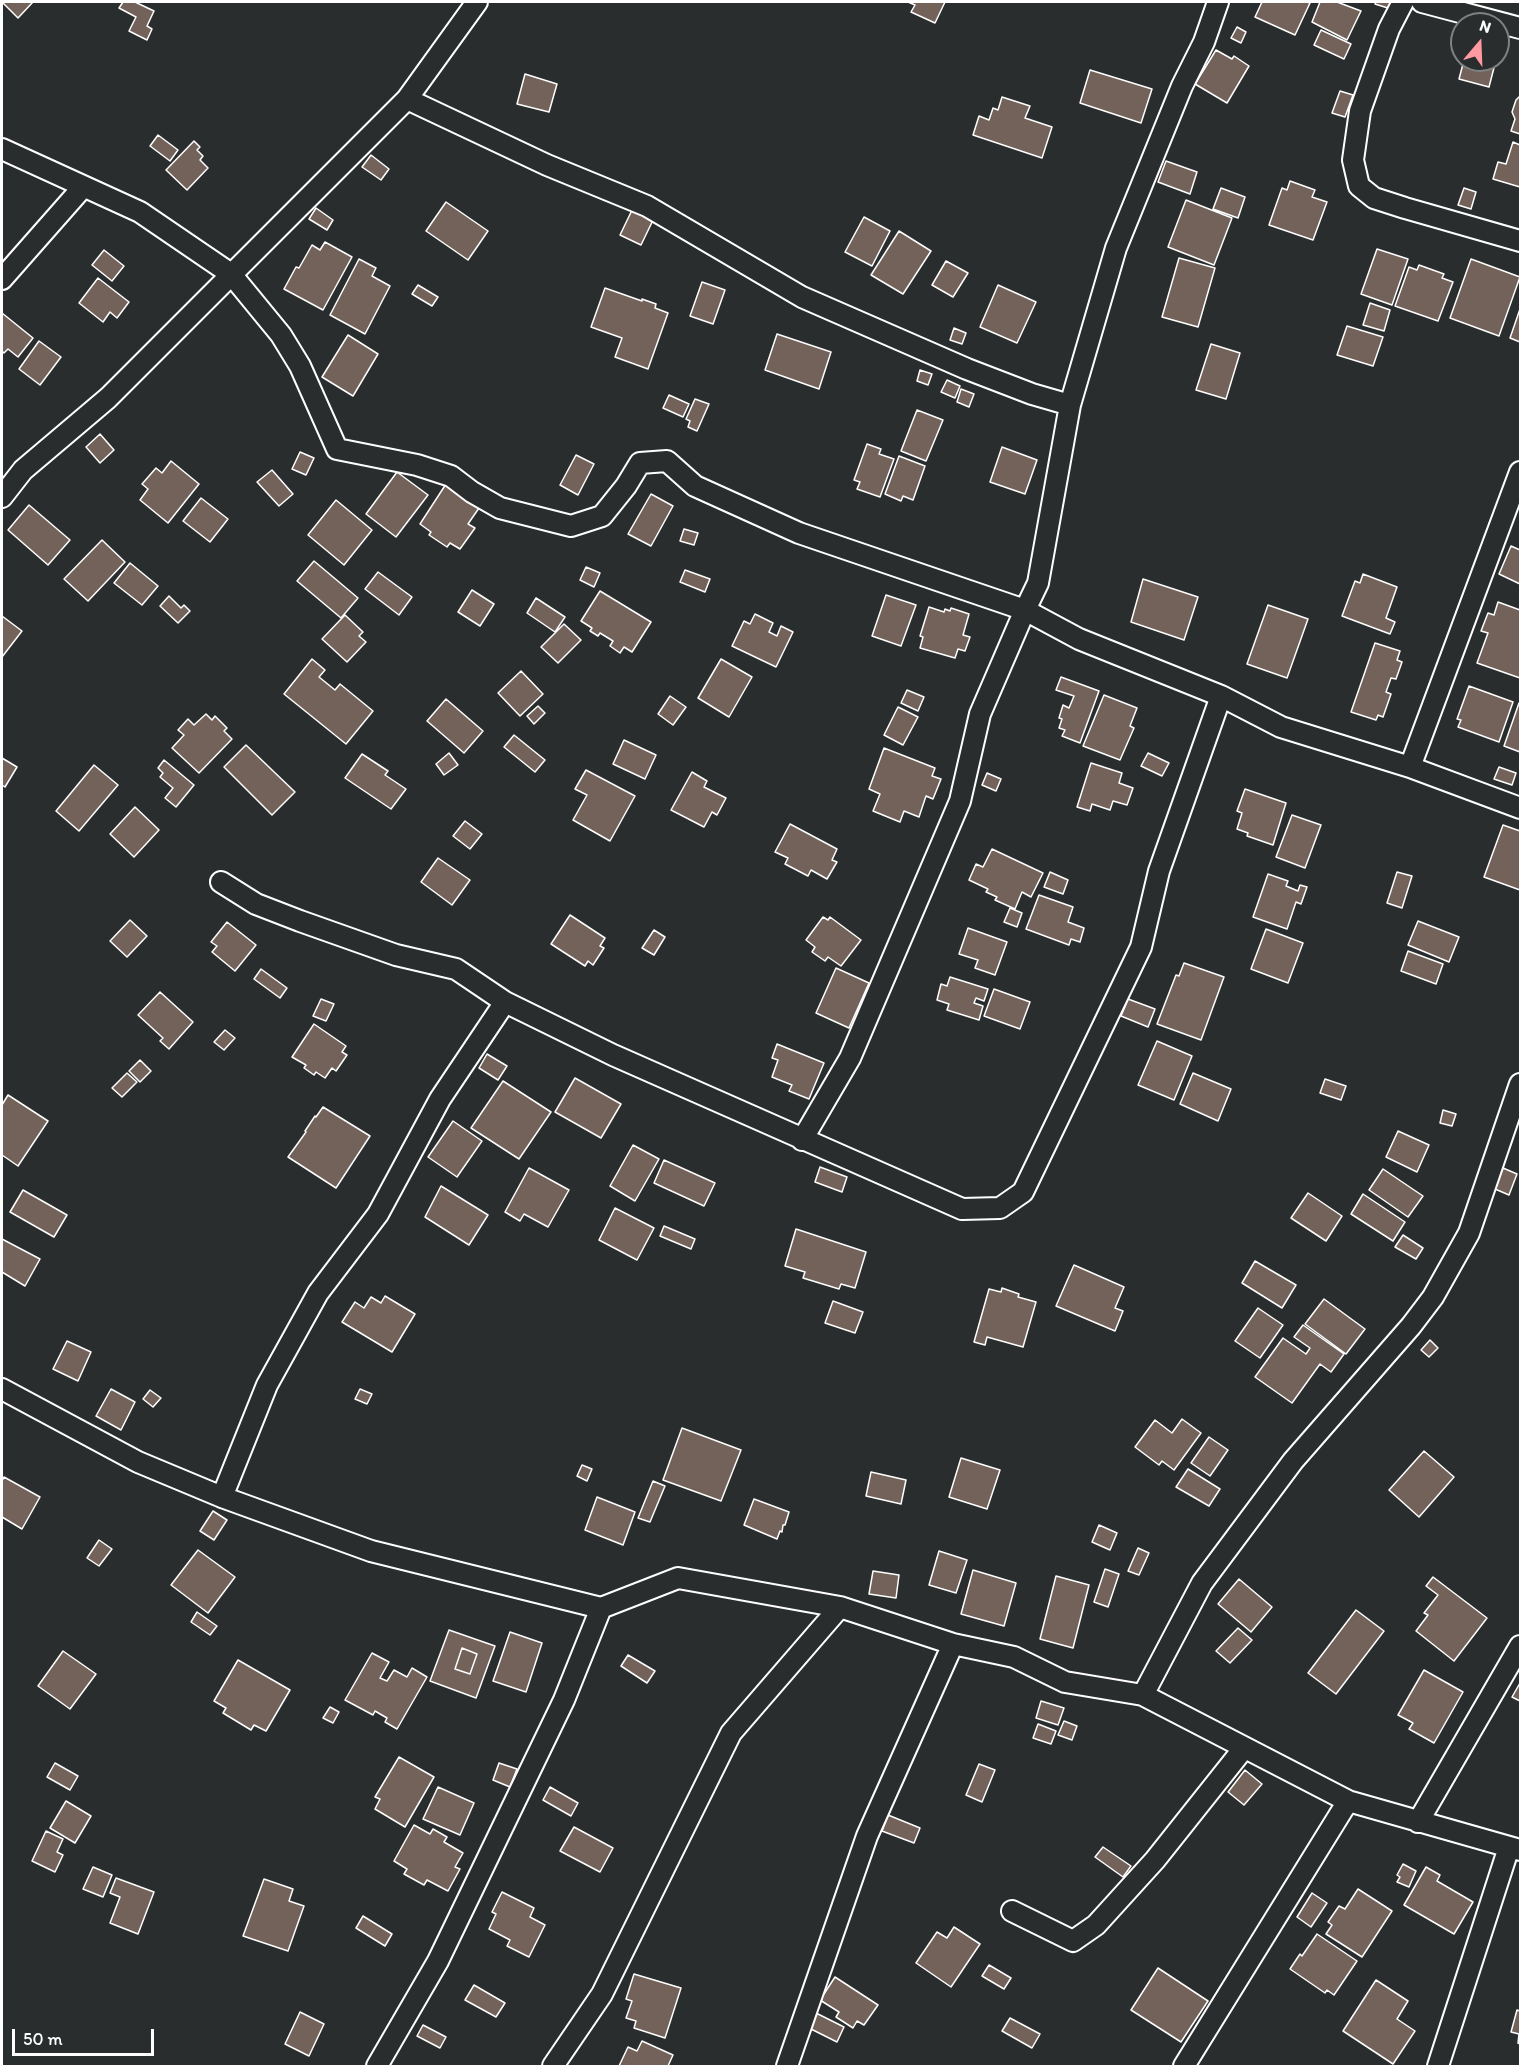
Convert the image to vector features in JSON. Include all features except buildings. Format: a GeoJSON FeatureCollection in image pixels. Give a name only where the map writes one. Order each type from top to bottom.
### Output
{"type":"FeatureCollection","features":[{"type":"Feature","properties":{"kind":"street"},"geometry":{"type":"LineString","coordinates":[[2,496],[23,470],[108,398],[408,99],[477,2]]}},
{"type":"Feature","properties":{"kind":"street"},"geometry":{"type":"LineString","coordinates":[[802,1140],[850,1058],[960,801],[980,714],[1038,583],[1070,405],[1116,248],[1182,86],[1204,42],[1218,2]]}},
{"type":"Feature","properties":{"kind":"street"},"geometry":{"type":"LineString","coordinates":[[1403,2],[1389,29],[1360,111],[1353,160],[1359,186],[1374,198],[1521,241]]}},
{"type":"Feature","properties":{"kind":"street"},"geometry":{"type":"LineString","coordinates":[[1422,2],[1521,28]]}},
{"type":"Feature","properties":{"kind":"street"},"geometry":{"type":"LineString","coordinates":[[408,99],[547,165],[647,206],[802,297],[967,369],[1032,394],[1070,405]]}},
{"type":"Feature","properties":{"kind":"street"},"geometry":{"type":"LineString","coordinates":[[2,149],[140,212],[231,274],[280,334],[300,366],[337,449],[451,476],[472,492],[500,508],[571,526],[602,516],[626,486],[640,463],[667,461],[695,486],[799,533],[1025,610],[1079,639],[1221,696],[1281,727],[1410,767],[1521,808]]}},
{"type":"Feature","properties":{"kind":"street"},"geometry":{"type":"LineString","coordinates":[[2,279],[83,187]]}},
{"type":"Feature","properties":{"kind":"street"},"geometry":{"type":"LineString","coordinates":[[1410,767],[1521,472]]}},
{"type":"Feature","properties":{"kind":"street"},"geometry":{"type":"LineString","coordinates":[[221,882],[256,904],[300,921],[396,955],[456,969],[505,1002],[613,1055],[962,1209],[1000,1208],[1023,1192],[1141,947],[1160,870],[1221,696]]}},
{"type":"Feature","properties":{"kind":"street"},"geometry":{"type":"LineString","coordinates":[[222,1497],[267,1384],[318,1293],[378,1214],[440,1099],[505,1002]]}},
{"type":"Feature","properties":{"kind":"street"},"geometry":{"type":"LineString","coordinates":[[1143,1695],[1202,1583],[1293,1461],[1433,1298],[1469,1233],[1521,1084]]}},
{"type":"Feature","properties":{"kind":"street"},"geometry":{"type":"LineString","coordinates":[[2,1389],[138,1462],[222,1497],[371,1551],[601,1608],[678,1578],[840,1607],[953,1644],[1014,1657],[1065,1682],[1143,1695],[1348,1801],[1515,1849],[1438,2067]]}},
{"type":"Feature","properties":{"kind":"street"},"geometry":{"type":"LineString","coordinates":[[553,2067],[602,1994],[731,1733],[840,1607]]}},
{"type":"Feature","properties":{"kind":"street"},"geometry":{"type":"LineString","coordinates":[[377,2067],[448,1940],[564,1700],[601,1608]]}},
{"type":"Feature","properties":{"kind":"street"},"geometry":{"type":"LineString","coordinates":[[788,2067],[867,1836],[953,1644]]}},
{"type":"Feature","properties":{"kind":"street"},"geometry":{"type":"LineString","coordinates":[[1418,1822],[1521,1646]]}},
{"type":"Feature","properties":{"kind":"street"},"geometry":{"type":"LineString","coordinates":[[1012,1911],[1073,1941],[1096,1925],[1155,1860],[1244,1748]]}},
{"type":"Feature","properties":{"kind":"street"},"geometry":{"type":"LineString","coordinates":[[1185,2067],[1348,1801]]}}]}
